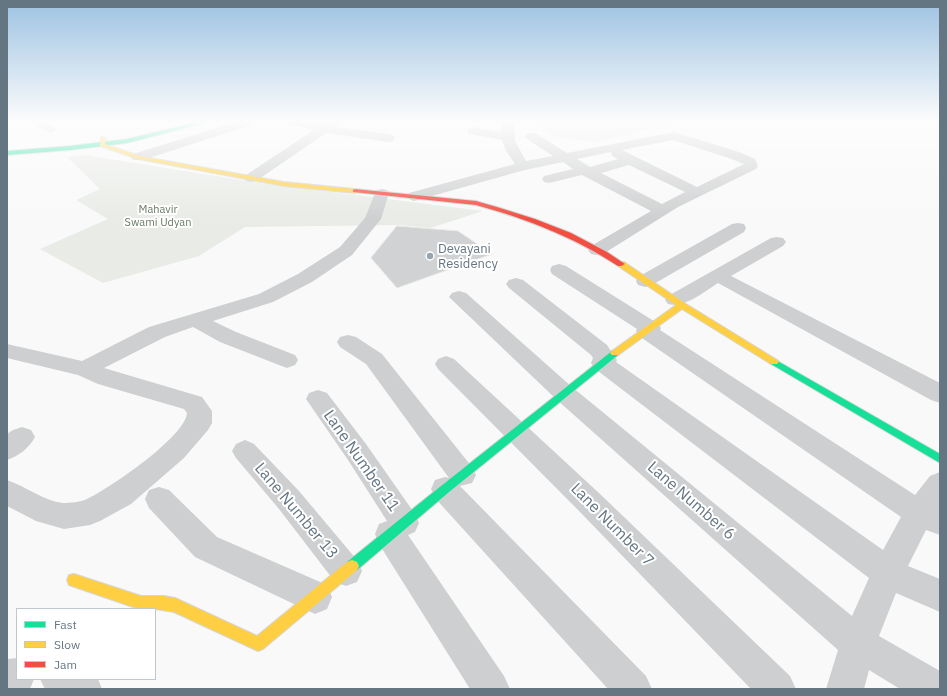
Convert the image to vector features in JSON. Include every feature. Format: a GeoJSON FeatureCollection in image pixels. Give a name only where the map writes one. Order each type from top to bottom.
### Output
{"type":"FeatureCollection","features":[{"type":"Feature","properties":{"kind":"street"},"geometry":{"type":"LineString","coordinates":[[129,154],[284,184],[476,203],[505,210],[560,230],[597,250],[679,303],[940,459]]}},
{"type":"Feature","properties":{"kind":"street"},"geometry":{"type":"LineString","coordinates":[[138,157],[146,154]]}},
{"type":"Feature","properties":{"kind":"street"},"geometry":{"type":"LineString","coordinates":[[251,178],[286,154]]}},
{"type":"Feature","properties":{"kind":"street"},"geometry":{"type":"LineString","coordinates":[[514,154],[523,166],[552,180],[630,160]]}},
{"type":"Feature","properties":{"kind":"street"},"geometry":{"type":"LineString","coordinates":[[560,154],[587,171],[662,210]]}},
{"type":"Feature","properties":{"kind":"street"},"geometry":{"type":"LineString","coordinates":[[414,196],[523,166],[583,154]]}},
{"type":"Feature","properties":{"kind":"street"},"geometry":{"type":"LineString","coordinates":[[620,154],[696,192]]}},
{"type":"Feature","properties":{"kind":"street"},"geometry":{"type":"LineString","coordinates":[[597,250],[662,210],[751,166],[750,162],[732,154]]}},
{"type":"Feature","properties":{"kind":"street"},"geometry":{"type":"LineString","coordinates":[[84,370],[157,332],[266,298],[305,278],[346,250],[373,219],[382,193]]}},
{"type":"Feature","properties":{"kind":"street"},"geometry":{"type":"LineString","coordinates":[[646,281],[738,228]]}},
{"type":"Feature","properties":{"kind":"street"},"geometry":{"type":"LineString","coordinates":[[74,580],[141,604],[175,605],[258,644],[454,482],[604,361],[649,330],[679,303],[718,276],[777,242]]}},
{"type":"Feature","properties":{"kind":"street"},"geometry":{"type":"LineString","coordinates":[[559,270],[929,518]]}},
{"type":"Feature","properties":{"kind":"street"},"geometry":{"type":"LineString","coordinates":[[718,276],[940,394]]}},
{"type":"Feature","properties":{"kind":"street"},"geometry":{"type":"LineString","coordinates":[[516,284],[599,350],[604,361],[888,573],[940,596]]}},
{"type":"Feature","properties":{"kind":"street","name":"Lane Number 6"},"geometry":{"type":"LineString","coordinates":[[459,297],[564,393],[858,644],[935,689]]}},
{"type":"Feature","properties":{"kind":"street"},"geometry":{"type":"LineString","coordinates":[[195,320],[228,337],[287,360]]}},
{"type":"Feature","properties":{"kind":"street"},"geometry":{"type":"LineString","coordinates":[[348,342],[374,359],[454,482],[633,689]]}},
{"type":"Feature","properties":{"kind":"street"},"geometry":{"type":"LineString","coordinates":[[7,351],[84,370],[106,378],[192,403],[200,411],[199,423],[175,451],[121,495],[90,512],[64,516],[46,512],[7,492]]}},
{"type":"Feature","properties":{"kind":"street","name":"Lane Number 7"},"geometry":{"type":"LineString","coordinates":[[446,364],[517,432],[777,689]]}},
{"type":"Feature","properties":{"kind":"street","name":"Lane Number 11"},"geometry":{"type":"LineString","coordinates":[[318,399],[357,452],[397,529],[491,689]]}},
{"type":"Feature","properties":{"kind":"street","name":"Lane Number 13"},"geometry":{"type":"LineString","coordinates":[[245,451],[290,500],[346,571]]}},
{"type":"Feature","properties":{"kind":"street"},"geometry":{"type":"LineString","coordinates":[[845,689],[858,644],[888,573],[929,518],[940,484]]}},
{"type":"Feature","properties":{"kind":"street"},"geometry":{"type":"LineString","coordinates":[[159,499],[206,547],[315,597]]}},
{"type":"Feature","properties":{"kind":"street"},"geometry":{"type":"LineString","coordinates":[[61,680],[82,689]]}},
{"type":"Feature","properties":{"kind":"green space","name":"Mahavir Swami Udyan"},"geometry":{"type":"Polygon","coordinates":[[[85,155],[260,183],[483,211],[430,228],[399,225],[245,227],[199,256],[103,283],[40,249],[108,219],[76,200],[100,189],[67,157],[85,155]]]}},
{"type":"Feature","properties":{"kind":"building","name":"Devayani Residency"},"geometry":{"type":"Polygon","coordinates":[[[397,226],[458,231],[492,254],[397,288],[371,258],[397,226]]]}},
{"type":"Feature","properties":{"kind":"traffic: fast"},"geometry":{"type":"LineString","coordinates":[[352,566],[445,489],[615,353]]}},
{"type":"Feature","properties":{"kind":"traffic: fast"},"geometry":{"type":"LineString","coordinates":[[774,362],[940,459]]}},
{"type":"Feature","properties":{"kind":"traffic: slow"},"geometry":{"type":"LineString","coordinates":[[130,154],[284,184],[355,191]]}},
{"type":"Feature","properties":{"kind":"traffic: slow"},"geometry":{"type":"LineString","coordinates":[[621,264],[683,306],[774,362]]}},
{"type":"Feature","properties":{"kind":"traffic: slow"},"geometry":{"type":"LineString","coordinates":[[615,353],[682,305]]}},
{"type":"Feature","properties":{"kind":"traffic: slow"},"geometry":{"type":"LineString","coordinates":[[74,580],[141,603],[164,603],[175,605],[258,644],[352,566]]}},
{"type":"Feature","properties":{"kind":"traffic: jam"},"geometry":{"type":"LineString","coordinates":[[355,191],[476,203],[495,208],[551,227],[587,244],[621,264]]}},
{"type":"Feature","properties":{"kind":"place","name":"Devayani Residency"},"geometry":{"type":"Point","coordinates":[430,256]}}]}
